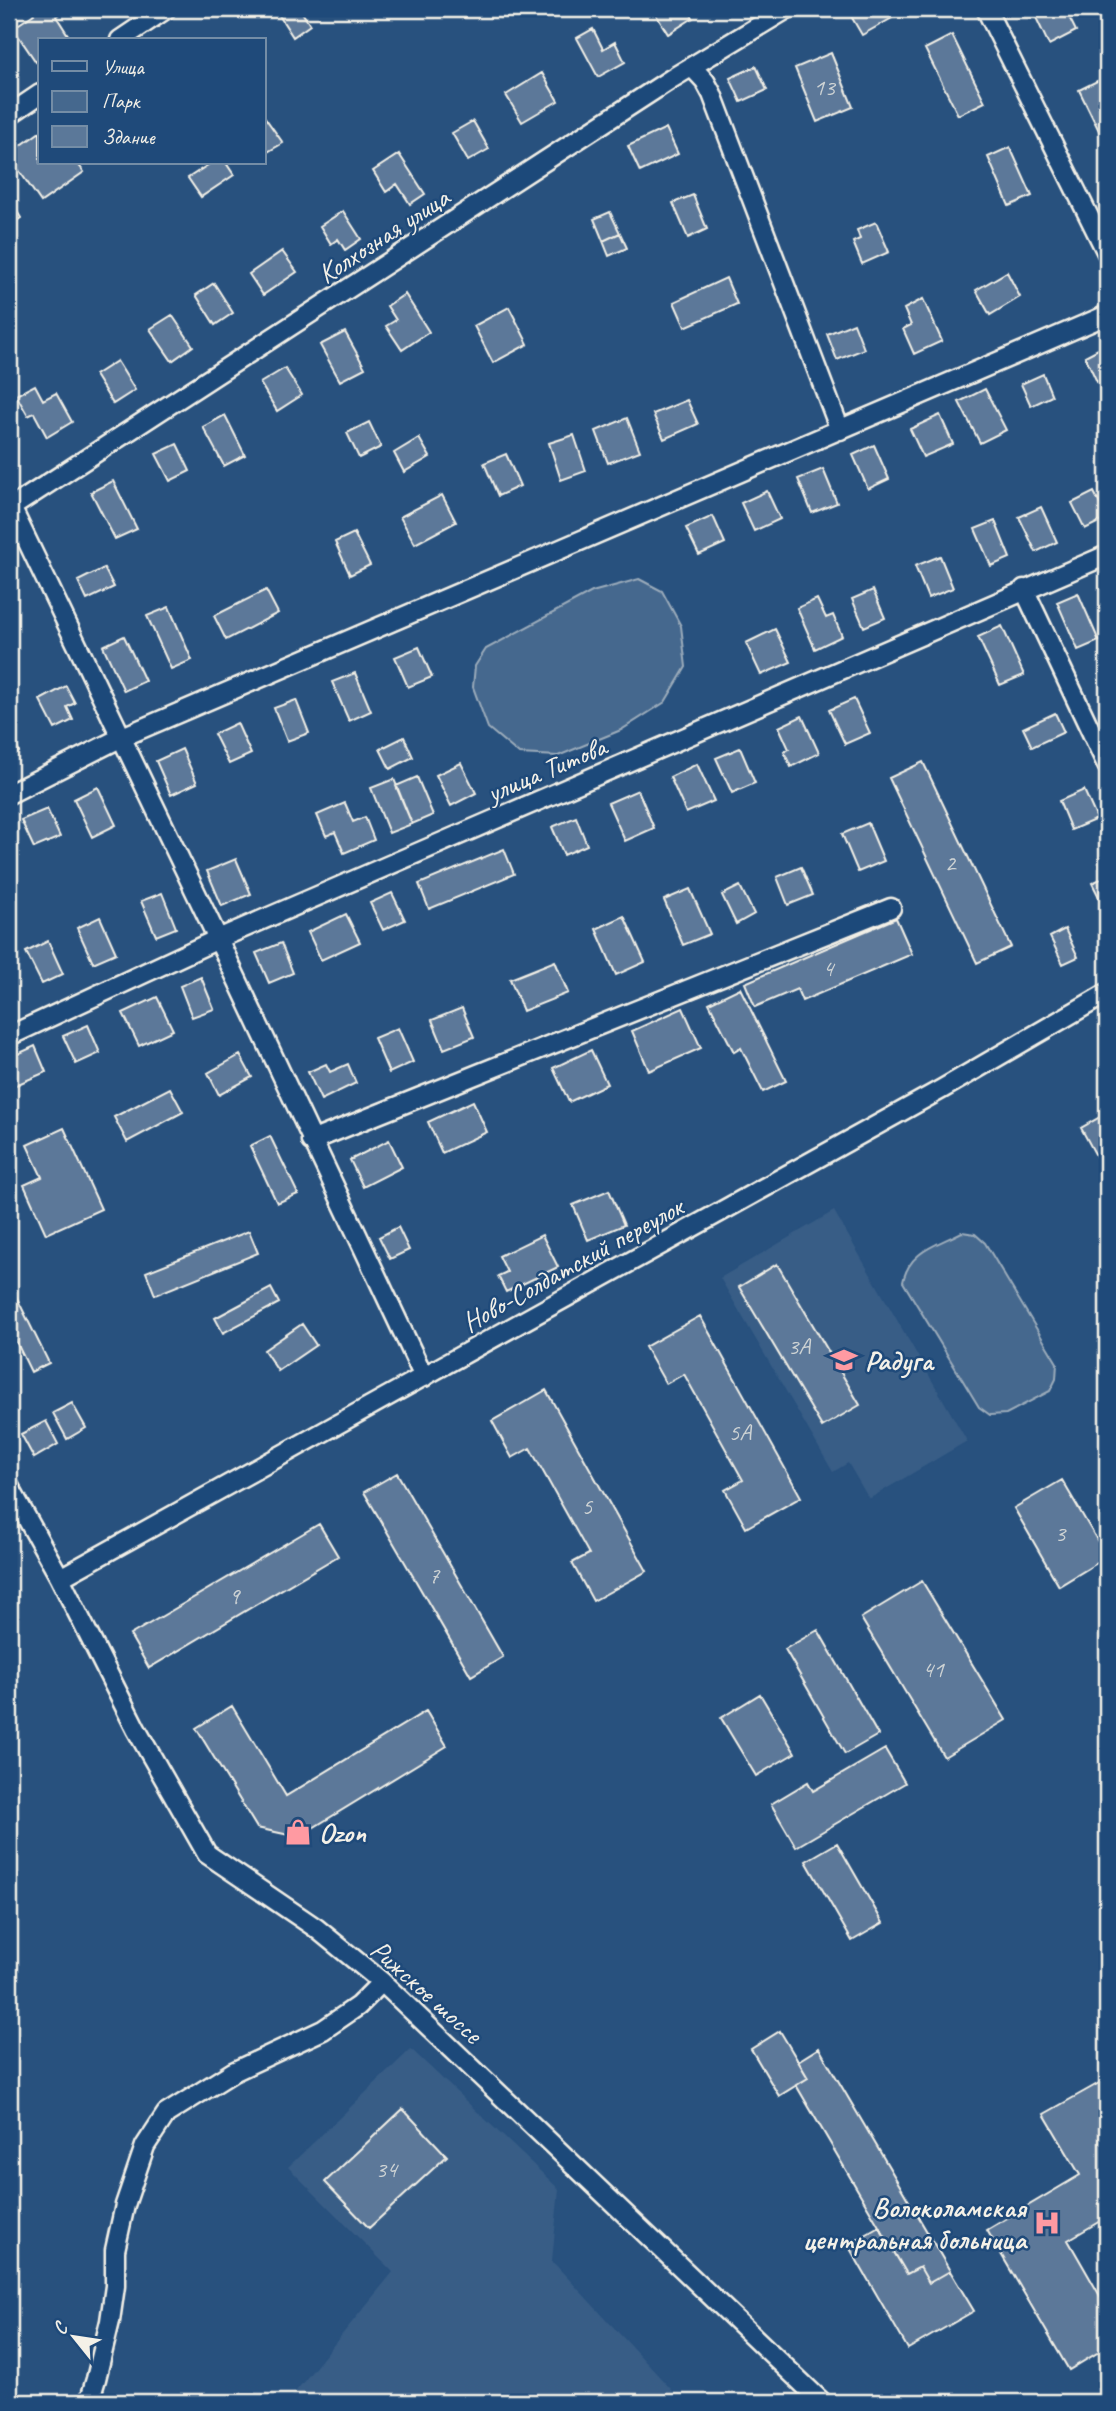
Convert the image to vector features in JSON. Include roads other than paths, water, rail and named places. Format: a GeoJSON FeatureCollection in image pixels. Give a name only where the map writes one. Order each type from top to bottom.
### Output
{"type":"FeatureCollection","features":[{"type":"Feature","properties":{"kind":"street"},"geometry":{"type":"LineString","coordinates":[[123,38],[166,9]]}},
{"type":"Feature","properties":{"kind":"street","name":"Колхозная улица"},"geometry":{"type":"LineString","coordinates":[[10,508],[692,67],[788,9]]}},
{"type":"Feature","properties":{"kind":"street"},"geometry":{"type":"LineString","coordinates":[[986,9],[1107,253]]}},
{"type":"Feature","properties":{"kind":"street"},"geometry":{"type":"LineString","coordinates":[[692,67],[705,81],[712,94],[840,430]]}},
{"type":"Feature","properties":{"kind":"street"},"geometry":{"type":"LineString","coordinates":[[9,115],[38,95]]}},
{"type":"Feature","properties":{"kind":"street"},"geometry":{"type":"LineString","coordinates":[[9,794],[120,738],[1107,315]]}},
{"type":"Feature","properties":{"kind":"street"},"geometry":{"type":"LineString","coordinates":[[10,508],[218,939],[424,1377]]}},
{"type":"Feature","properties":{"kind":"street","name":"улица Титова"},"geometry":{"type":"LineString","coordinates":[[9,1036],[218,939],[1107,555]]}},
{"type":"Feature","properties":{"kind":"street"},"geometry":{"type":"LineString","coordinates":[[1024,589],[1107,765]]}},
{"type":"Feature","properties":{"kind":"street"},"geometry":{"type":"LineString","coordinates":[[311,1141],[891,908]]}},
{"type":"Feature","properties":{"kind":"street","name":"Ново-Солдатский переулок"},"geometry":{"type":"LineString","coordinates":[[60,1578],[942,1089],[1107,993]]}},
{"type":"Feature","properties":{"kind":"street","name":"Рижское шоссе"},"geometry":{"type":"LineString","coordinates":[[9,1486],[60,1578],[136,1729],[207,1854],[316,1928],[382,1982],[822,2402]]}},
{"type":"Feature","properties":{"kind":"street"},"geometry":{"type":"LineString","coordinates":[[89,2402],[110,2321],[115,2286],[115,2250],[125,2205],[145,2146],[166,2114],[233,2072],[323,2030],[358,2006],[382,1982]]}},
{"type":"Feature","properties":{"kind":"place","name":"Радуга"},"geometry":{"type":"Point","coordinates":[844,1360]}},
{"type":"Feature","properties":{"kind":"place","name":"Ozon"},"geometry":{"type":"Point","coordinates":[298,1832]}},
{"type":"Feature","properties":{"kind":"place","name":"Волоколамская центральная больница"},"geometry":{"type":"Point","coordinates":[1047,2223]}}]}
